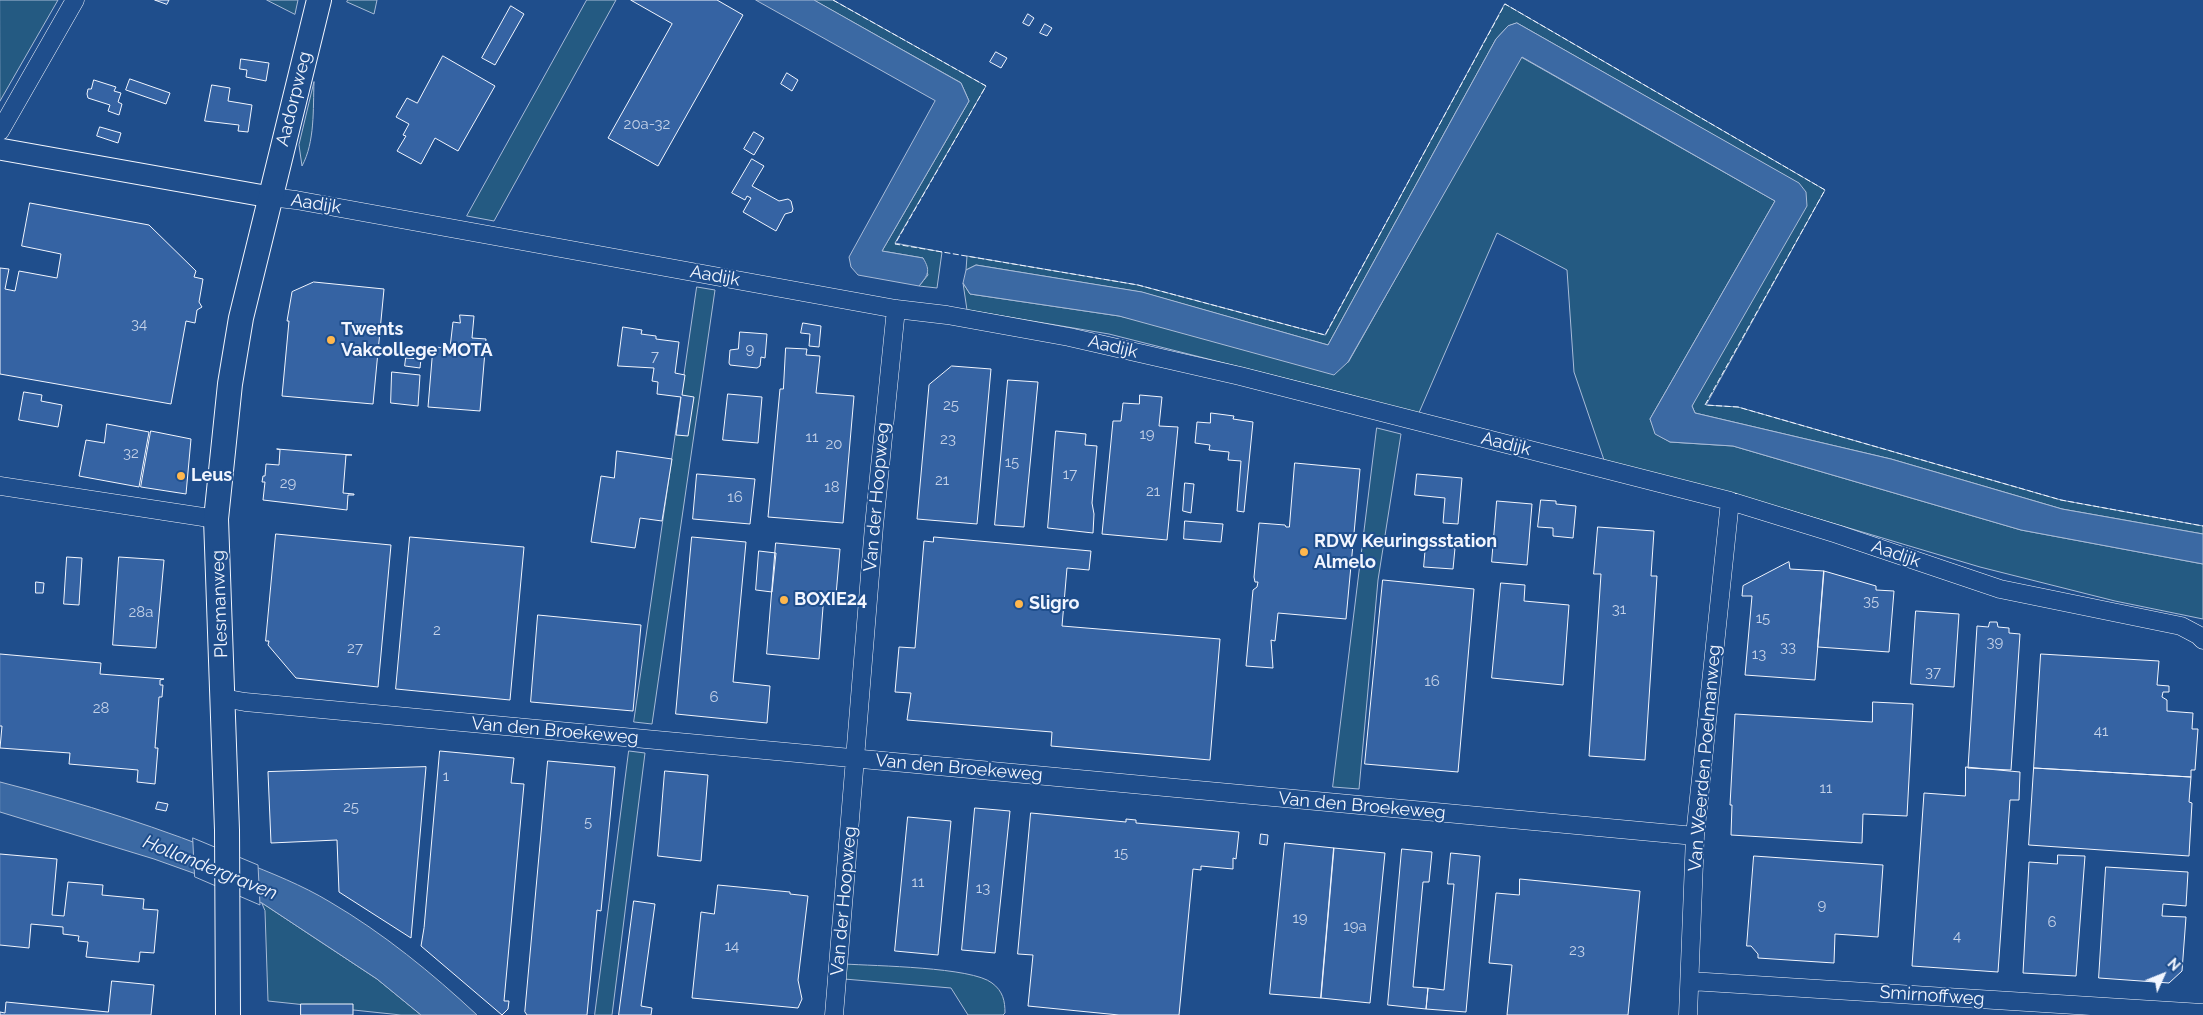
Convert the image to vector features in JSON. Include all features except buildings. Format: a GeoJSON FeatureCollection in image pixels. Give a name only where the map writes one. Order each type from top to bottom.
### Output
{"type":"FeatureCollection","features":[{"type":"Feature","properties":{"kind":"main road","name":"Aadorpweg"},"geometry":{"type":"LineString","coordinates":[[270,197],[319,0]]}},
{"type":"Feature","properties":{"kind":"main road","name":"Plesmanweg"},"geometry":{"type":"LineString","coordinates":[[228,1015],[227,848],[216,519],[230,384],[241,318],[270,197]]}},
{"type":"Feature","properties":{"kind":"street"},"geometry":{"type":"LineString","coordinates":[[0,131],[75,0]]}},
{"type":"Feature","properties":{"kind":"street","name":"Aadijk"},"geometry":{"type":"LineString","coordinates":[[0,149],[296,200],[896,309],[947,315],[1069,337],[1240,376],[1730,501],[2000,588],[2181,626],[2198,634],[2203,640]]}},
{"type":"Feature","properties":{"kind":"street","name":"Van der Hoopweg"},"geometry":{"type":"LineString","coordinates":[[834,1015],[874,526],[896,309]]}},
{"type":"Feature","properties":{"kind":"street"},"geometry":{"type":"LineString","coordinates":[[0,486],[216,519]]}},
{"type":"Feature","properties":{"kind":"street","name":"Van Weerden Poelmanweg"},"geometry":{"type":"LineString","coordinates":[[1688,1015],[1695,836],[1730,501]]}},
{"type":"Feature","properties":{"kind":"street","name":"Van den Broekeweg"},"geometry":{"type":"LineString","coordinates":[[223,698],[245,702],[1695,836]]}},
{"type":"Feature","properties":{"kind":"street","name":"Smirnoffweg"},"geometry":{"type":"LineString","coordinates":[[1690,981],[2203,1013]]}},
{"type":"Feature","properties":{"kind":"shaded area"},"geometry":{"type":"Polygon","coordinates":[[[0,0],[58,0],[0,101],[0,0]]]}},
{"type":"Feature","properties":{"kind":"shaded area"},"geometry":{"type":"Polygon","coordinates":[[[267,0],[298,0],[295,14],[267,0]]]}},
{"type":"Feature","properties":{"kind":"shaded area"},"geometry":{"type":"Polygon","coordinates":[[[348,0],[377,0],[374,14],[347,2],[348,0]]]}},
{"type":"Feature","properties":{"kind":"shaded area"},"geometry":{"type":"Polygon","coordinates":[[[587,0],[616,0],[494,221],[467,216],[587,0]]]}},
{"type":"Feature","properties":{"kind":"shaded area"},"geometry":{"type":"Polygon","coordinates":[[[814,0],[833,0],[986,86],[895,243],[942,252],[937,288],[919,286],[928,275],[923,258],[882,251],[969,101],[961,83],[814,0]]]}},
{"type":"Feature","properties":{"kind":"shaded area"},"geometry":{"type":"Polygon","coordinates":[[[1505,4],[1825,190],[1706,405],[1738,407],[2061,500],[2203,526],[2203,534],[2062,509],[1891,459],[1695,413],[1692,406],[1798,183],[1517,23],[1508,26],[1496,39],[1328,345],[1141,292],[976,265],[966,270],[967,256],[1138,285],[1325,335],[1505,4]]]}},
{"type":"Feature","properties":{"kind":"shaded area"},"geometry":{"type":"Polygon","coordinates":[[[1521,57],[1775,201],[1650,419],[1656,434],[1670,442],[1733,446],[2021,530],[2203,564],[2203,619],[2115,601],[1980,567],[1785,509],[1604,460],[1574,372],[1567,270],[1497,233],[1418,415],[1351,395],[1109,334],[967,310],[963,283],[970,294],[1119,316],[1348,362],[1521,57]]]}},
{"type":"Feature","properties":{"kind":"shaded area"},"geometry":{"type":"Polygon","coordinates":[[[314,82],[311,136],[302,166],[299,145],[314,82]]]}},
{"type":"Feature","properties":{"kind":"shaded area"},"geometry":{"type":"Polygon","coordinates":[[[697,287],[715,290],[652,724],[634,722],[697,287]]]}},
{"type":"Feature","properties":{"kind":"shaded area"},"geometry":{"type":"Polygon","coordinates":[[[1377,428],[1401,434],[1378,580],[1359,789],[1333,787],[1377,428]]]}},
{"type":"Feature","properties":{"kind":"shaded area"},"geometry":{"type":"Polygon","coordinates":[[[629,751],[645,753],[612,1015],[595,1015],[629,751]]]}},
{"type":"Feature","properties":{"kind":"shaded area"},"geometry":{"type":"Polygon","coordinates":[[[262,903],[377,979],[421,1015],[401,1015],[268,1001],[265,911],[262,903]]]}},
{"type":"Feature","properties":{"kind":"shaded area"},"geometry":{"type":"Polygon","coordinates":[[[845,964],[945,970],[981,978],[999,989],[1004,1000],[1005,1013],[1003,1015],[968,1015],[951,988],[844,979],[845,964]]]}},
{"type":"Feature","properties":{"kind":"water"},"geometry":{"type":"Polygon","coordinates":[[[756,0],[814,0],[961,83],[969,101],[882,251],[923,258],[928,270],[925,279],[919,286],[858,275],[851,267],[849,257],[935,101],[756,0]]]}},
{"type":"Feature","properties":{"kind":"water"},"geometry":{"type":"Polygon","coordinates":[[[1517,23],[1799,183],[1806,192],[1807,206],[1692,406],[1695,413],[1891,459],[2062,509],[2203,534],[2203,564],[2021,530],[1733,446],[1670,442],[1655,434],[1650,419],[1775,201],[1522,57],[1348,362],[1334,375],[1119,316],[970,294],[963,283],[966,270],[976,265],[1142,292],[1328,345],[1496,39],[1508,26],[1517,23]]]}},
{"type":"Feature","properties":{"kind":"water","name":"Hollandergraven"},"geometry":{"type":"Polygon","coordinates":[[[0,782],[152,827],[211,849],[308,890],[350,914],[388,940],[425,969],[477,1015],[421,1015],[377,979],[262,903],[196,874],[154,859],[0,812],[0,782]]]}},
{"type":"Feature","properties":{"kind":"pier"},"geometry":{"type":"Polygon","coordinates":[[[193,838],[258,865],[260,905],[195,877],[193,838]]]}},
{"type":"Feature","properties":{"kind":"fence"},"geometry":{"type":"LineString","coordinates":[[833,0],[986,86],[895,244],[1138,285],[1325,335],[1505,4],[1825,190],[1705,405],[1738,407],[2061,500],[2203,526]]}},
{"type":"Feature","properties":{"kind":"place","name":"Twents Vakcollege MOTA"},"geometry":{"type":"Point","coordinates":[331,340]}},
{"type":"Feature","properties":{"kind":"place","name":"Leus"},"geometry":{"type":"Point","coordinates":[181,476]}},
{"type":"Feature","properties":{"kind":"place","name":"RDW Keuringsstation Almelo"},"geometry":{"type":"Point","coordinates":[1304,552]}},
{"type":"Feature","properties":{"kind":"place","name":"BOXIE24"},"geometry":{"type":"Point","coordinates":[784,600]}},
{"type":"Feature","properties":{"kind":"place","name":"Sligro"},"geometry":{"type":"Point","coordinates":[1019,604]}}]}
